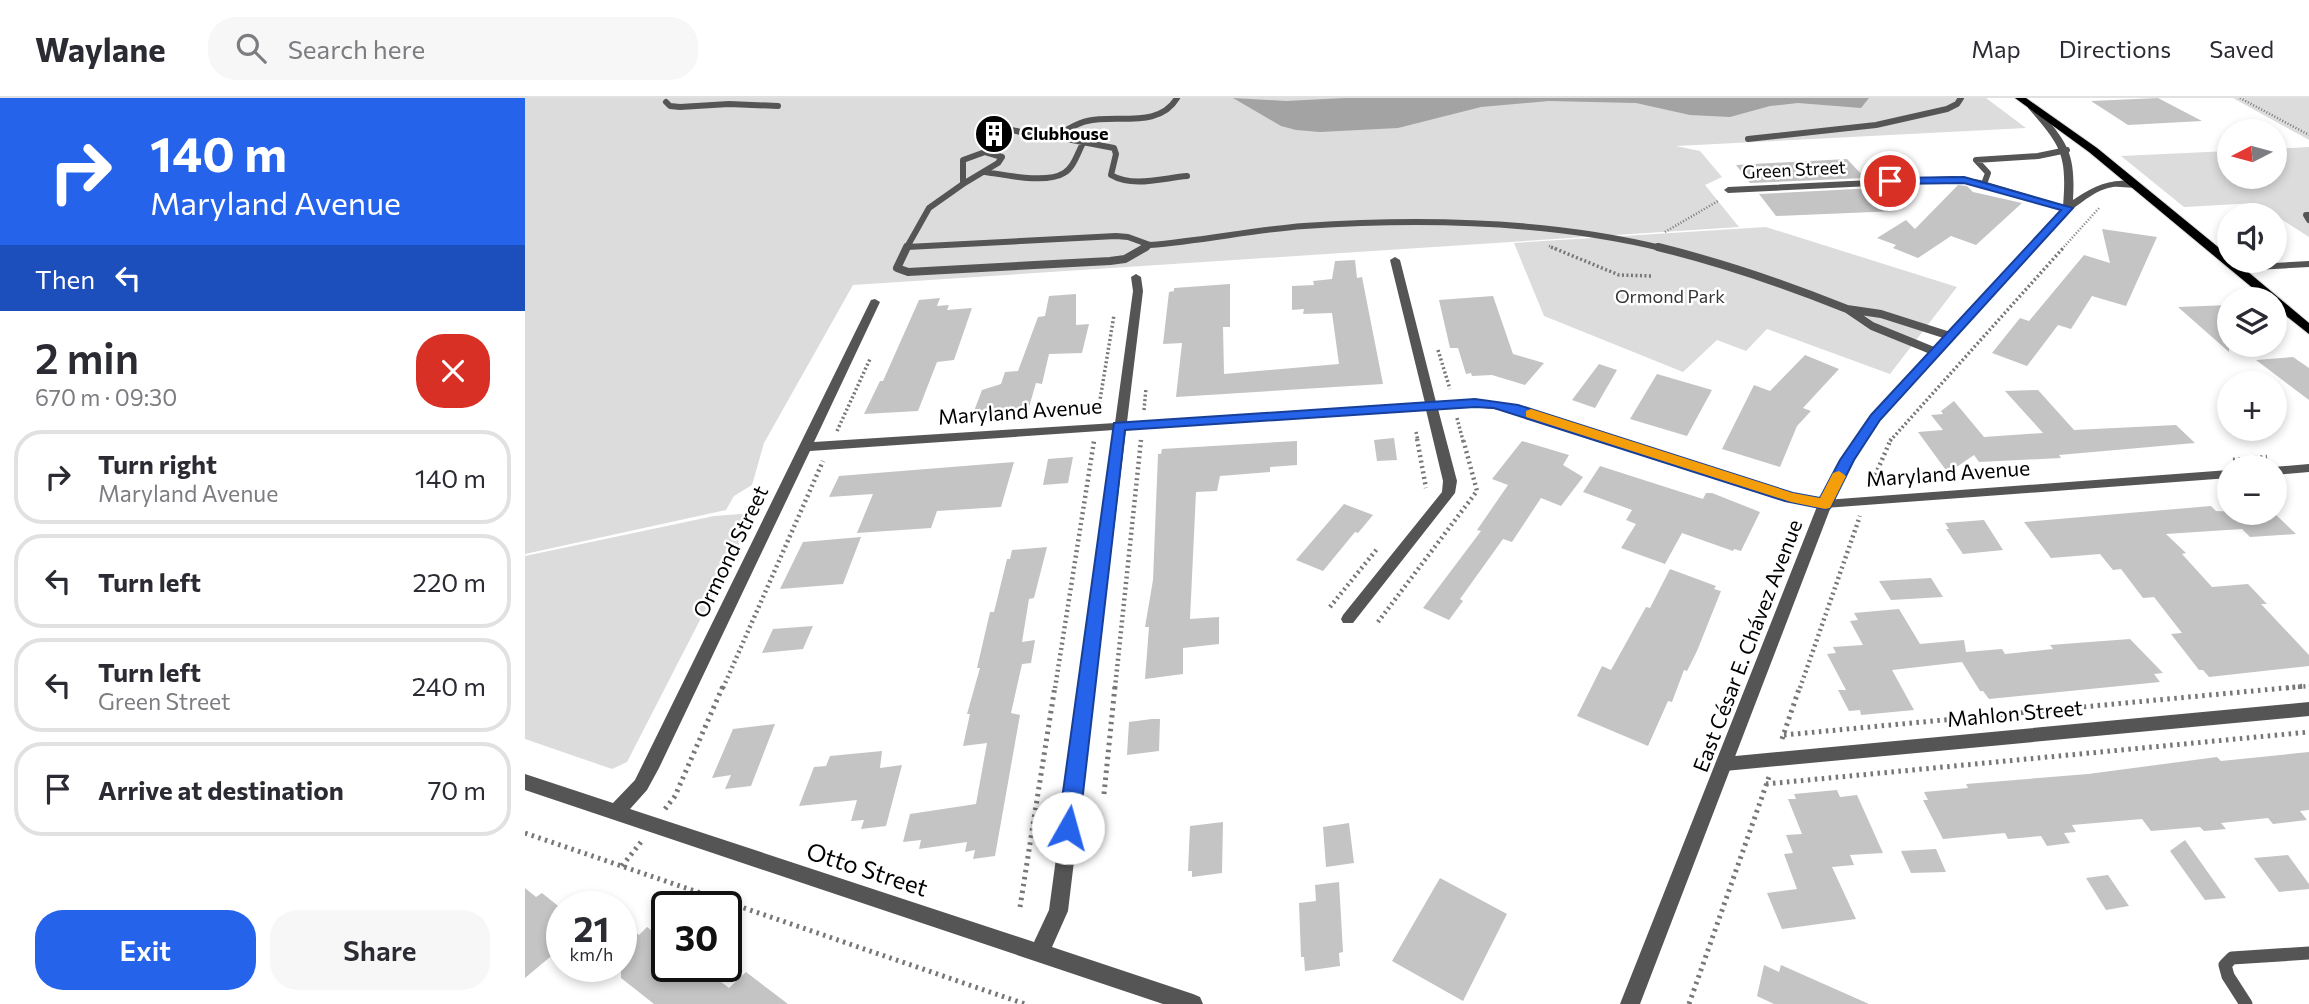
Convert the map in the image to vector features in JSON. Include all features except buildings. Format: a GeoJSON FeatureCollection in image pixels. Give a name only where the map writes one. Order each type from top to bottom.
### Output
{"type":"FeatureCollection","features":[{"type":"Feature","properties":{"kind":"main road"},"geometry":{"type":"LineString","coordinates":[[2020,98],[2137,186],[2217,252]]}},
{"type":"Feature","properties":{"kind":"main road"},"geometry":{"type":"LineString","coordinates":[[2243,273],[2259,287]]}},
{"type":"Feature","properties":{"kind":"main road"},"geometry":{"type":"LineString","coordinates":[[2287,311],[2309,330]]}},
{"type":"Feature","properties":{"kind":"street"},"geometry":{"type":"LineString","coordinates":[[2031,106],[2067,150],[2070,160],[2068,208]]}},
{"type":"Feature","properties":{"kind":"street","name":"Green Street"},"geometry":{"type":"LineString","coordinates":[[1726,193],[1944,178],[1984,184],[2068,208]]}},
{"type":"Feature","properties":{"kind":"street","name":"East César E. Chávez Avenue"},"geometry":{"type":"LineString","coordinates":[[1630,1004],[1825,504],[1847,460],[1875,418],[2068,208],[2110,183],[2137,186]]}},
{"type":"Feature","properties":{"kind":"street"},"geometry":{"type":"LineString","coordinates":[[1348,619],[1448,493],[1450,481],[1395,260]]}},
{"type":"Feature","properties":{"kind":"street"},"geometry":{"type":"LineString","coordinates":[[2287,265],[2309,264]]}},
{"type":"Feature","properties":{"kind":"street"},"geometry":{"type":"LineString","coordinates":[[1039,953],[1058,911],[1137,291],[1136,277]]}},
{"type":"Feature","properties":{"kind":"street","name":"Ormond Street"},"geometry":{"type":"LineString","coordinates":[[615,813],[641,785],[649,771],[875,302]]}},
{"type":"Feature","properties":{"kind":"street","name":"Maryland Avenue"},"geometry":{"type":"LineString","coordinates":[[805,447],[1096,428],[1118,433],[1142,425],[1411,407],[1433,412],[1475,403],[1513,408],[1791,497],[1825,504],[2217,475]]}},
{"type":"Feature","properties":{"kind":"street"},"geometry":{"type":"LineString","coordinates":[[2287,470],[2309,468]]}},
{"type":"Feature","properties":{"kind":"street","name":"Mahlon Street"},"geometry":{"type":"LineString","coordinates":[[1725,764],[2309,709]]}},
{"type":"Feature","properties":{"kind":"street","name":"Otto Street"},"geometry":{"type":"LineString","coordinates":[[525,782],[1193,1004]]}},
{"type":"Feature","properties":{"kind":"lane"},"geometry":{"type":"LineString","coordinates":[[1051,136],[1090,120],[1160,115],[1172,110],[1177,98]]}},
{"type":"Feature","properties":{"kind":"lane"},"geometry":{"type":"LineString","coordinates":[[1748,139],[1882,124],[1947,109],[1957,104],[1961,98]]}},
{"type":"Feature","properties":{"kind":"lane"},"geometry":{"type":"LineString","coordinates":[[666,102],[670,106],[680,107],[778,106]]}},
{"type":"Feature","properties":{"kind":"lane"},"geometry":{"type":"LineString","coordinates":[[982,130],[1001,126],[1114,148],[1116,154],[1111,175],[1118,180],[1150,181],[1187,176]]}},
{"type":"Feature","properties":{"kind":"lane"},"geometry":{"type":"LineString","coordinates":[[985,172],[1039,178],[1062,175],[1076,159],[1082,145],[1079,141]]}},
{"type":"Feature","properties":{"kind":"lane"},"geometry":{"type":"LineString","coordinates":[[1984,184],[1989,173],[1976,160],[2049,155],[2067,150]]}},
{"type":"Feature","properties":{"kind":"lane"},"geometry":{"type":"LineString","coordinates":[[963,184],[963,160],[985,152],[1002,157],[998,163],[929,208],[897,268],[908,272],[1110,261],[1137,254],[1150,245]]}},
{"type":"Feature","properties":{"kind":"lane"},"geometry":{"type":"LineString","coordinates":[[907,247],[1116,236],[1128,237],[1150,245],[1298,227],[1414,221],[1541,226],[1671,248],[1759,276],[1847,309],[1881,314],[1950,336]]}},
{"type":"Feature","properties":{"kind":"lane"},"geometry":{"type":"LineString","coordinates":[[1847,309],[1872,326],[1936,352]]}},
{"type":"Feature","properties":{"kind":"lane"},"geometry":{"type":"LineString","coordinates":[[2246,1004],[2228,976],[2225,965],[2232,958],[2309,953]]}},
{"type":"Feature","properties":{"kind":"path"},"geometry":{"type":"LineString","coordinates":[[2240,98],[2309,135]]}},
{"type":"Feature","properties":{"kind":"path"},"geometry":{"type":"LineString","coordinates":[[1647,243],[1726,193]]}},
{"type":"Feature","properties":{"kind":"path"},"geometry":{"type":"LineString","coordinates":[[1689,1004],[1865,501],[1892,437],[2107,198]]}},
{"type":"Feature","properties":{"kind":"path"},"geometry":{"type":"LineString","coordinates":[[1541,244],[1573,254],[1619,275],[1653,276]]}},
{"type":"Feature","properties":{"kind":"path"},"geometry":{"type":"LineString","coordinates":[[1020,907],[1114,315]]}},
{"type":"Feature","properties":{"kind":"path"},"geometry":{"type":"LineString","coordinates":[[622,866],[674,796],[870,358]]}},
{"type":"Feature","properties":{"kind":"path"},"geometry":{"type":"LineString","coordinates":[[1142,425],[1147,383]]}},
{"type":"Feature","properties":{"kind":"path"},"geometry":{"type":"LineString","coordinates":[[1411,407],[1428,487],[1419,497]]}},
{"type":"Feature","properties":{"kind":"path"},"geometry":{"type":"LineString","coordinates":[[1433,412],[1467,417]]}},
{"type":"Feature","properties":{"kind":"path"},"geometry":{"type":"LineString","coordinates":[[1080,443],[1094,442],[1118,433],[1141,439],[1104,794]]}},
{"type":"Feature","properties":{"kind":"path"},"geometry":{"type":"LineString","coordinates":[[1330,607],[1379,547]]}},
{"type":"Feature","properties":{"kind":"path"},"geometry":{"type":"LineString","coordinates":[[1784,735],[2309,686]]}},
{"type":"Feature","properties":{"kind":"path"},"geometry":{"type":"LineString","coordinates":[[1766,784],[2309,732]]}},
{"type":"Feature","properties":{"kind":"path"},"geometry":{"type":"LineString","coordinates":[[525,833],[1025,1004]]}},
{"type":"Feature","properties":{"kind":"green space"},"geometry":{"type":"Polygon","coordinates":[[[525,98],[1986,98],[2026,128],[1676,146],[1700,151],[1722,177],[1705,185],[1739,227],[853,285],[764,443],[752,485],[734,496],[726,510],[525,554],[525,98]]]}},
{"type":"Feature","properties":{"kind":"green space"},"geometry":{"type":"Polygon","coordinates":[[[2233,98],[2309,98],[2309,140],[2287,128],[2287,119],[2271,119],[2233,98]]]}},
{"type":"Feature","properties":{"kind":"green space"},"geometry":{"type":"Polygon","coordinates":[[[2309,147],[2309,237],[2287,223],[2287,203],[2217,203],[2217,205],[2184,207],[2121,156],[2217,152],[2217,189],[2287,189],[2287,148],[2309,147]]]}},
{"type":"Feature","properties":{"kind":"green space","name":"Ormond Park"},"geometry":{"type":"Polygon","coordinates":[[[1766,227],[1957,287],[1890,374],[1767,329],[1746,351],[1717,340],[1683,372],[1544,316],[1514,243],[1766,227]]]}},
{"type":"Feature","properties":{"kind":"green space"},"geometry":{"type":"Polygon","coordinates":[[[755,513],[627,762],[612,769],[525,739],[525,556],[714,516],[755,513]]]}},
{"type":"Feature","properties":{"kind":"shaded area"},"geometry":{"type":"Polygon","coordinates":[[[1233,98],[1286,101],[1345,98],[1869,98],[1861,108],[1798,103],[1770,106],[1730,117],[1690,115],[1636,103],[1549,101],[1481,107],[1398,128],[1320,132],[1281,126],[1233,98]]]}},
{"type":"Feature","properties":{"kind":"slow traffic"},"geometry":{"type":"LineString","coordinates":[[1531,414],[1791,497],[1825,504],[1839,476]]}},
{"type":"Feature","properties":{"kind":"place","name":"Clubhouse"},"geometry":{"type":"Point","coordinates":[994,134]}},
{"type":"Feature","properties":{"kind":"route"},"geometry":{"type":"LineString","coordinates":[[1068,828],[1119,426],[1475,403],[1494,404],[1791,497],[1825,504],[1847,460],[1875,418],[2068,208],[1964,180],[1944,178],[1890,181]]}}]}
